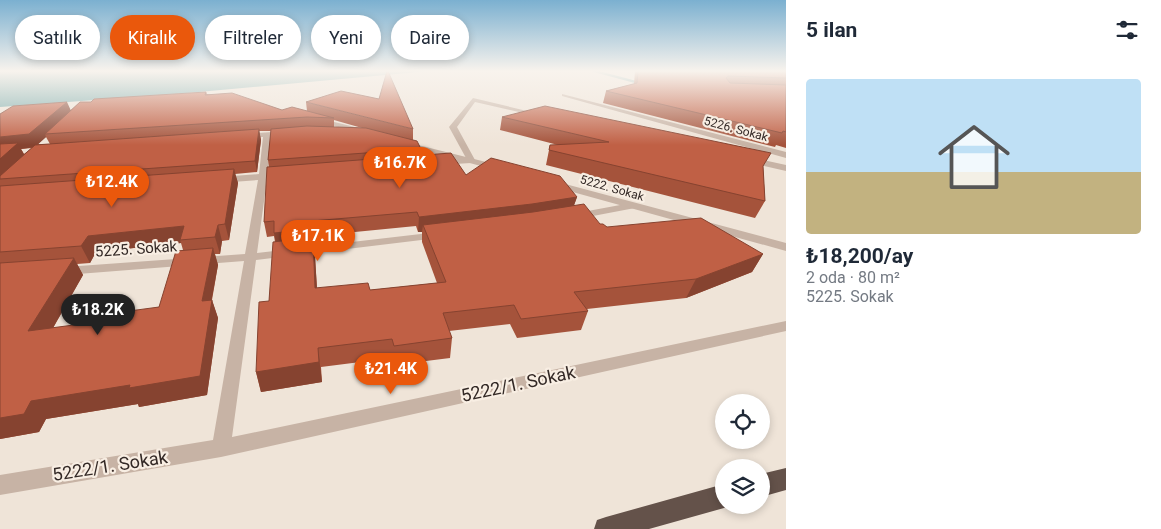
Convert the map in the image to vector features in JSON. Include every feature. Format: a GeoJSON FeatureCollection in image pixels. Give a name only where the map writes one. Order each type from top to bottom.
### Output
{"type":"FeatureCollection","features":[{"type":"Feature","properties":{"kind":"highway"},"geometry":{"type":"LineString","coordinates":[[770,483],[786,479]]}},
{"type":"Feature","properties":{"kind":"highway"},"geometry":{"type":"LineString","coordinates":[[606,529],[715,499]]}},
{"type":"Feature","properties":{"kind":"street","name":"5226. Sokak"},"geometry":{"type":"LineString","coordinates":[[567,96],[786,154]]}},
{"type":"Feature","properties":{"kind":"street"},"geometry":{"type":"LineString","coordinates":[[471,160],[453,126],[473,100],[549,117]]}},
{"type":"Feature","properties":{"kind":"street"},"geometry":{"type":"LineString","coordinates":[[306,116],[373,134],[326,132]]}},
{"type":"Feature","properties":{"kind":"street"},"geometry":{"type":"LineString","coordinates":[[237,137],[299,132]]}},
{"type":"Feature","properties":{"kind":"street"},"geometry":{"type":"LineString","coordinates":[[221,448],[263,176],[266,134]]}},
{"type":"Feature","properties":{"kind":"street"},"geometry":{"type":"LineString","coordinates":[[400,141],[508,171]]}},
{"type":"Feature","properties":{"kind":"street"},"geometry":{"type":"LineString","coordinates":[[739,158],[786,168]]}},
{"type":"Feature","properties":{"kind":"street"},"geometry":{"type":"LineString","coordinates":[[431,163],[471,160]]}},
{"type":"Feature","properties":{"kind":"street"},"geometry":{"type":"LineString","coordinates":[[205,181],[293,174]]}},
{"type":"Feature","properties":{"kind":"street","name":"5222. Sokak"},"geometry":{"type":"LineString","coordinates":[[546,182],[786,246]]}},
{"type":"Feature","properties":{"kind":"street"},"geometry":{"type":"LineString","coordinates":[[566,218],[631,206]]}},
{"type":"Feature","properties":{"kind":"street","name":"5225. Sokak"},"geometry":{"type":"LineString","coordinates":[[48,272],[251,257],[452,233]]}},
{"type":"Feature","properties":{"kind":"street","name":"5222/1. Sokak"},"geometry":{"type":"LineString","coordinates":[[0,485],[221,448],[786,326]]}},
{"type":"Feature","properties":{"kind":"water"},"geometry":{"type":"Polygon","coordinates":[[[0,96],[154,96],[0,107],[0,96]]]}},
{"type":"Feature","properties":{"kind":"building"},"geometry":{"type":"Polygon","coordinates":[[[147,96],[240,96],[282,110],[292,107],[334,118],[307,117],[45,134],[80,102],[91,102],[94,99],[147,96]]]}},
{"type":"Feature","properties":{"kind":"building"},"geometry":{"type":"Polygon","coordinates":[[[326,96],[363,96],[379,99],[380,96],[399,96],[413,129],[306,102],[326,96]]]}},
{"type":"Feature","properties":{"kind":"building"},"geometry":{"type":"Polygon","coordinates":[[[626,96],[786,96],[786,132],[783,131],[782,133],[626,96]]]}},
{"type":"Feature","properties":{"kind":"building"},"geometry":{"type":"Polygon","coordinates":[[[67,102],[29,134],[0,137],[0,114],[13,106],[67,102]]]}},
{"type":"Feature","properties":{"kind":"building"},"geometry":{"type":"Polygon","coordinates":[[[545,106],[771,153],[763,166],[765,201],[549,150],[550,145],[609,142],[502,117],[545,106]]]}},
{"type":"Feature","properties":{"kind":"building"},"geometry":{"type":"Polygon","coordinates":[[[307,126],[366,128],[417,141],[421,149],[268,160],[271,129],[307,126]]]}},
{"type":"Feature","properties":{"kind":"building"},"geometry":{"type":"Polygon","coordinates":[[[259,129],[255,161],[0,179],[0,176],[35,145],[259,129]]]}},
{"type":"Feature","properties":{"kind":"building"},"geometry":{"type":"Polygon","coordinates":[[[18,143],[0,159],[0,144],[18,143]]]}},
{"type":"Feature","properties":{"kind":"building"},"geometry":{"type":"Polygon","coordinates":[[[451,153],[466,175],[491,158],[560,176],[577,197],[419,217],[417,212],[312,221],[313,229],[274,233],[274,221],[264,222],[267,167],[451,153]]]}},
{"type":"Feature","properties":{"kind":"building"},"geometry":{"type":"Polygon","coordinates":[[[234,169],[225,224],[218,225],[215,237],[180,240],[184,226],[88,236],[81,246],[0,252],[0,186],[234,169]]]}},
{"type":"Feature","properties":{"kind":"building"},"geometry":{"type":"Polygon","coordinates":[[[584,204],[600,224],[607,227],[701,218],[763,254],[696,279],[574,292],[588,311],[521,319],[514,305],[443,313],[452,338],[394,346],[392,339],[318,348],[319,362],[256,372],[259,302],[269,301],[273,242],[313,237],[315,288],[368,283],[370,290],[446,282],[423,225],[584,204]]]}},
{"type":"Feature","properties":{"kind":"building"},"geometry":{"type":"Polygon","coordinates":[[[213,248],[202,301],[212,300],[200,376],[31,401],[24,414],[0,418],[0,263],[74,258],[28,331],[104,321],[107,314],[159,307],[176,251],[213,248]]]}}]}
